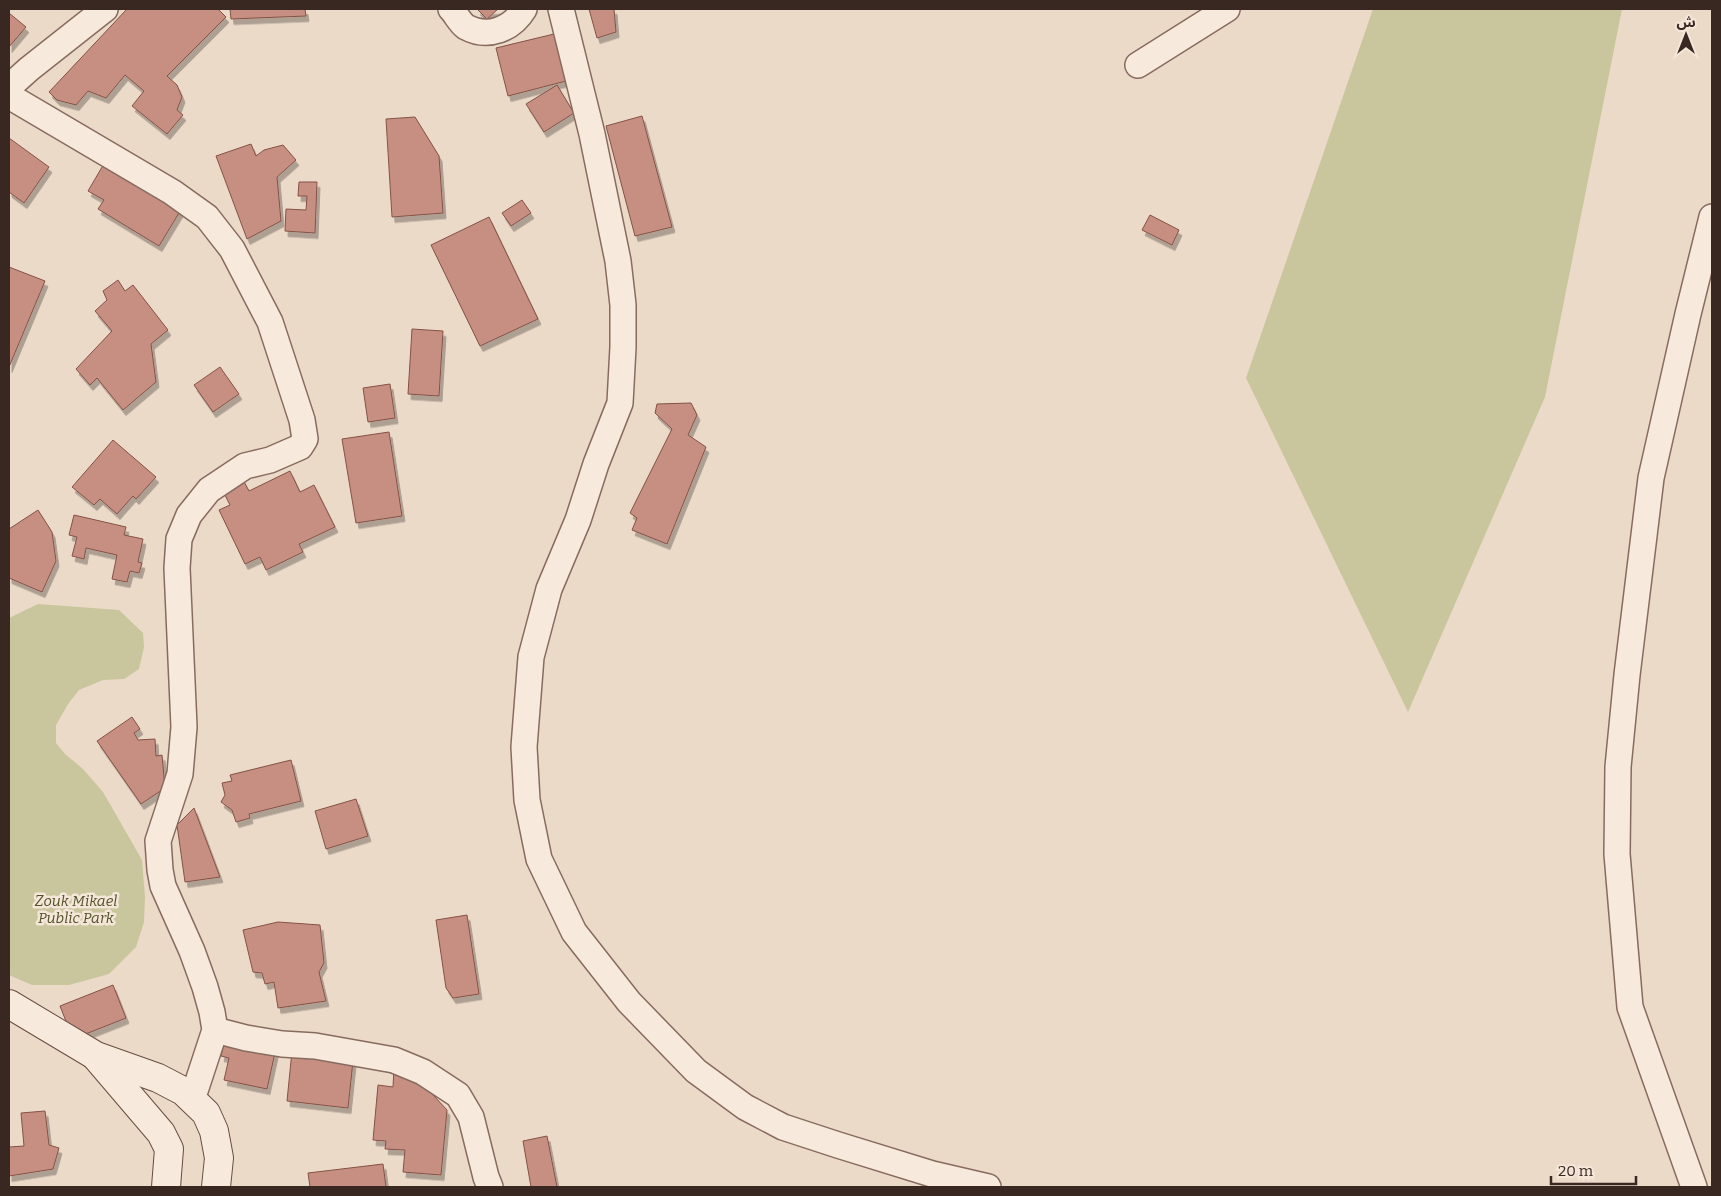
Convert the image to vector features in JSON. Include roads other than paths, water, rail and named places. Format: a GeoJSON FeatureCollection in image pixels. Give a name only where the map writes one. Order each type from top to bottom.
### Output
{"type":"FeatureCollection","features":[{"type":"Feature","properties":{"kind":"main road"},"geometry":{"type":"LineString","coordinates":[[9,1004],[96,1056],[158,1078],[183,1091],[206,1113],[214,1131],[218,1158],[216,1187]]}},
{"type":"Feature","properties":{"kind":"main road"},"geometry":{"type":"LineString","coordinates":[[96,1056],[161,1133],[169,1149],[166,1187]]}},
{"type":"Feature","properties":{"kind":"street"},"geometry":{"type":"LineString","coordinates":[[9,87],[105,9]]}},
{"type":"Feature","properties":{"kind":"street"},"geometry":{"type":"LineString","coordinates":[[451,9],[464,26],[486,32],[500,30],[512,23],[524,9]]}},
{"type":"Feature","properties":{"kind":"street"},"geometry":{"type":"LineString","coordinates":[[561,9],[592,134],[618,261],[623,347],[620,403],[596,464],[578,520],[549,589],[531,658],[524,747],[527,800],[539,859],[574,932],[629,1002],[696,1071],[746,1107],[783,1127],[932,1174],[988,1187]]}},
{"type":"Feature","properties":{"kind":"street"},"geometry":{"type":"LineString","coordinates":[[1138,65],[1227,9]]}},
{"type":"Feature","properties":{"kind":"street"},"geometry":{"type":"LineString","coordinates":[[9,96],[172,192],[207,217],[232,250],[270,322],[302,420],[305,439],[300,447],[270,460],[245,466],[210,490],[189,515],[179,539],[177,568],[184,727],[180,774],[158,841],[163,886],[206,987],[215,1030],[192,1100]]}},
{"type":"Feature","properties":{"kind":"street"},"geometry":{"type":"LineString","coordinates":[[1694,1187],[1630,1007],[1618,854],[1618,767],[1628,666],[1652,478],[1712,217]]}},
{"type":"Feature","properties":{"kind":"street"},"geometry":{"type":"LineString","coordinates":[[215,1030],[282,1044],[315,1046],[376,1056],[394,1060],[423,1072],[458,1095],[471,1117],[490,1187]]}},
{"type":"Feature","properties":{"kind":"park label","name":"Zouk Mikael Public Park"},"geometry":{"type":"Point","coordinates":[76,910]}}]}
